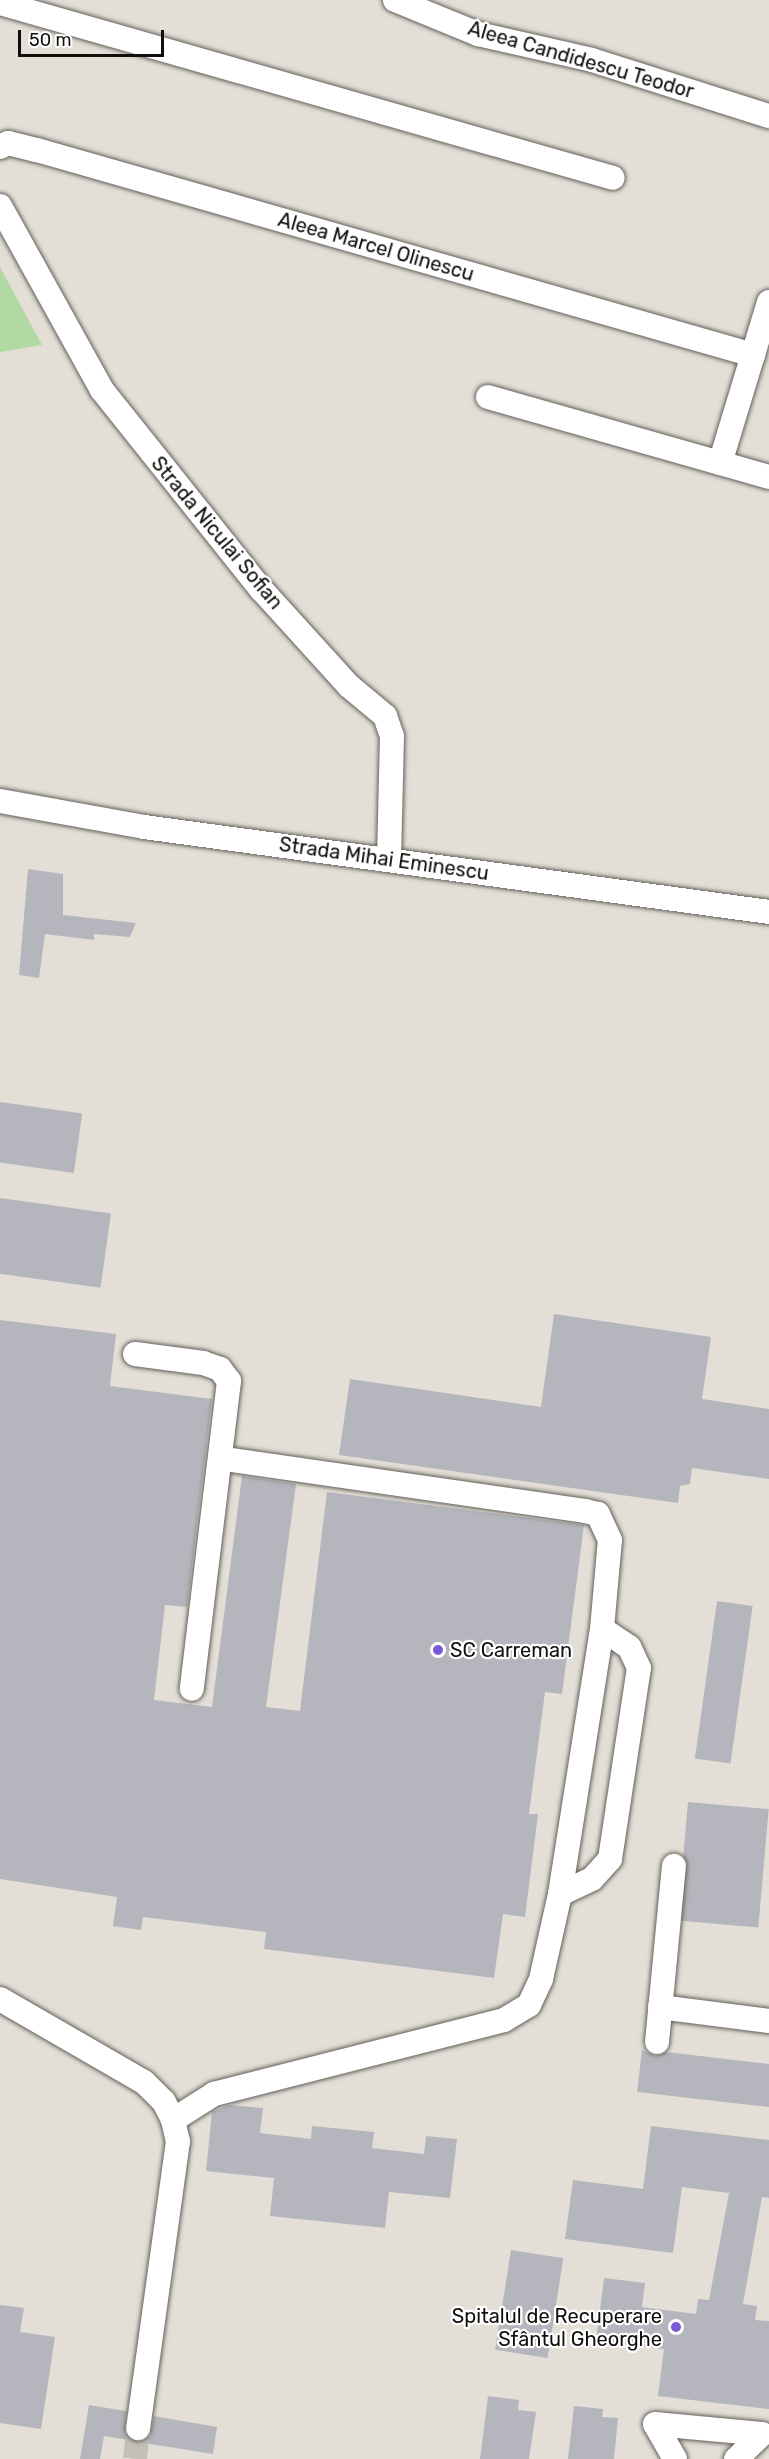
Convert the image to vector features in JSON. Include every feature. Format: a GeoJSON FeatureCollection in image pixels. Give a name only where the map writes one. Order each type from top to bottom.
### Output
{"type":"FeatureCollection","features":[{"type":"Feature","properties":{"kind":"street","name":"Aleea Candidescu Teodor"},"geometry":{"type":"LineString","coordinates":[[395,0],[478,34],[592,60],[769,116]]}},
{"type":"Feature","properties":{"kind":"street"},"geometry":{"type":"LineString","coordinates":[[0,3],[613,178]]}},
{"type":"Feature","properties":{"kind":"street","name":"Aleea Marcel Olinescu"},"geometry":{"type":"LineString","coordinates":[[0,147],[8,143],[38,150],[753,355]]}},
{"type":"Feature","properties":{"kind":"street","name":"Strada Niculai Sofian"},"geometry":{"type":"LineString","coordinates":[[0,206],[109,399],[261,589],[349,686],[385,716],[392,736],[388,859]]}},
{"type":"Feature","properties":{"kind":"street"},"geometry":{"type":"LineString","coordinates":[[720,463],[769,302]]}},
{"type":"Feature","properties":{"kind":"street"},"geometry":{"type":"LineString","coordinates":[[488,397],[769,477]]}},
{"type":"Feature","properties":{"kind":"street","name":"Strada Mihai Eminescu"},"geometry":{"type":"LineString","coordinates":[[0,801],[144,827],[769,912]]}},
{"type":"Feature","properties":{"kind":"street"},"geometry":{"type":"LineString","coordinates":[[135,1354],[220,1369],[229,1381],[230,1395],[192,1689]]}},
{"type":"Feature","properties":{"kind":"street"},"geometry":{"type":"LineString","coordinates":[[173,2120],[214,2094],[504,2020],[529,2005],[541,1979],[560,1894],[602,1629],[610,1540],[598,1514],[222,1459]]}},
{"type":"Feature","properties":{"kind":"street"},"geometry":{"type":"LineString","coordinates":[[560,1894],[592,1879],[610,1859],[639,1668],[629,1647],[602,1629]]}},
{"type":"Feature","properties":{"kind":"street"},"geometry":{"type":"LineString","coordinates":[[657,2042],[674,1866]]}},
{"type":"Feature","properties":{"kind":"street"},"geometry":{"type":"LineString","coordinates":[[0,1999],[144,2082],[164,2102],[173,2120],[178,2141],[138,2428]]}},
{"type":"Feature","properties":{"kind":"street"},"geometry":{"type":"LineString","coordinates":[[660,2007],[769,2021]]}},
{"type":"Feature","properties":{"kind":"street"},"geometry":{"type":"LineString","coordinates":[[675,2459],[655,2424],[762,2434],[736,2459]]}},
{"type":"Feature","properties":{"kind":"green space"},"geometry":{"type":"Polygon","coordinates":[[[0,267],[42,345],[0,352],[0,267]]]}},
{"type":"Feature","properties":{"kind":"building"},"geometry":{"type":"Polygon","coordinates":[[[28,869],[63,874],[63,915],[136,923],[130,937],[94,934],[94,940],[45,934],[39,978],[19,975],[28,869]]]}},
{"type":"Feature","properties":{"kind":"building"},"geometry":{"type":"Polygon","coordinates":[[[0,1102],[82,1114],[74,1173],[0,1163],[0,1102]]]}},
{"type":"Feature","properties":{"kind":"building"},"geometry":{"type":"Polygon","coordinates":[[[0,1198],[111,1214],[100,1288],[0,1274],[0,1198]]]}},
{"type":"Feature","properties":{"kind":"building"},"geometry":{"type":"Polygon","coordinates":[[[554,1314],[711,1337],[702,1399],[769,1409],[769,1479],[692,1468],[690,1484],[680,1486],[678,1503],[339,1455],[350,1379],[541,1407],[554,1314]]]}},
{"type":"Feature","properties":{"kind":"building","name":"SC Carreman"},"geometry":{"type":"Polygon","coordinates":[[[0,1320],[116,1334],[110,1386],[212,1399],[187,1607],[165,1605],[154,1700],[212,1707],[242,1476],[296,1484],[266,1707],[300,1711],[327,1492],[584,1525],[562,1694],[545,1692],[529,1814],[538,1814],[525,1917],[503,1914],[494,1978],[264,1949],[266,1932],[143,1917],[141,1930],[113,1926],[117,1897],[0,1879],[0,1320]]]}},
{"type":"Feature","properties":{"kind":"building"},"geometry":{"type":"Polygon","coordinates":[[[717,1601],[753,1606],[731,1763],[695,1758],[717,1601]]]}},
{"type":"Feature","properties":{"kind":"building"},"geometry":{"type":"Polygon","coordinates":[[[688,1802],[769,1809],[758,1928],[678,1921],[688,1802]]]}},
{"type":"Feature","properties":{"kind":"building"},"geometry":{"type":"Polygon","coordinates":[[[642,2050],[655,2056],[666,2052],[769,2064],[769,2107],[637,2092],[642,2050]]]}},
{"type":"Feature","properties":{"kind":"building"},"geometry":{"type":"Polygon","coordinates":[[[229,2105],[263,2108],[260,2133],[311,2139],[312,2126],[374,2132],[372,2148],[424,2154],[426,2136],[457,2139],[450,2198],[389,2192],[385,2228],[270,2216],[274,2178],[206,2171],[212,2112],[229,2105]]]}},
{"type":"Feature","properties":{"kind":"building"},"geometry":{"type":"Polygon","coordinates":[[[651,2126],[769,2140],[769,2198],[762,2197],[743,2304],[757,2306],[755,2320],[769,2321],[769,2409],[658,2396],[664,2349],[596,2341],[604,2278],[645,2283],[642,2307],[696,2314],[698,2299],[709,2300],[729,2193],[682,2187],[673,2253],[565,2239],[573,2180],[643,2189],[651,2126]]]}},
{"type":"Feature","properties":{"kind":"building"},"geometry":{"type":"Polygon","coordinates":[[[511,2250],[563,2258],[548,2358],[495,2350],[511,2250]]]}},
{"type":"Feature","properties":{"kind":"building"},"geometry":{"type":"Polygon","coordinates":[[[0,2305],[24,2308],[20,2332],[55,2337],[41,2429],[0,2423],[0,2305]]]}},
{"type":"Feature","properties":{"kind":"building"},"geometry":{"type":"Polygon","coordinates":[[[488,2396],[519,2400],[518,2410],[536,2412],[529,2459],[480,2459],[488,2396]]]}},
{"type":"Feature","properties":{"kind":"building"},"geometry":{"type":"Polygon","coordinates":[[[89,2405],[126,2411],[125,2433],[134,2441],[104,2436],[100,2459],[80,2459],[89,2405]]]}},
{"type":"Feature","properties":{"kind":"building"},"geometry":{"type":"Polygon","coordinates":[[[574,2406],[603,2409],[602,2417],[618,2418],[614,2459],[568,2459],[574,2406]]]}},
{"type":"Feature","properties":{"kind":"building"},"geometry":{"type":"Polygon","coordinates":[[[154,2416],[217,2427],[213,2454],[138,2442],[150,2436],[154,2416]]]}},
{"type":"Feature","properties":{"kind":"tunnel"},"geometry":{"type":"LineString","coordinates":[[135,2459],[138,2428]]}},
{"type":"Feature","properties":{"kind":"place","name":"SC Carreman"},"geometry":{"type":"Point","coordinates":[438,1650]}},
{"type":"Feature","properties":{"kind":"place","name":"Spitalul de Recuperare Sfântul Gheorghe"},"geometry":{"type":"Point","coordinates":[676,2327]}}]}
